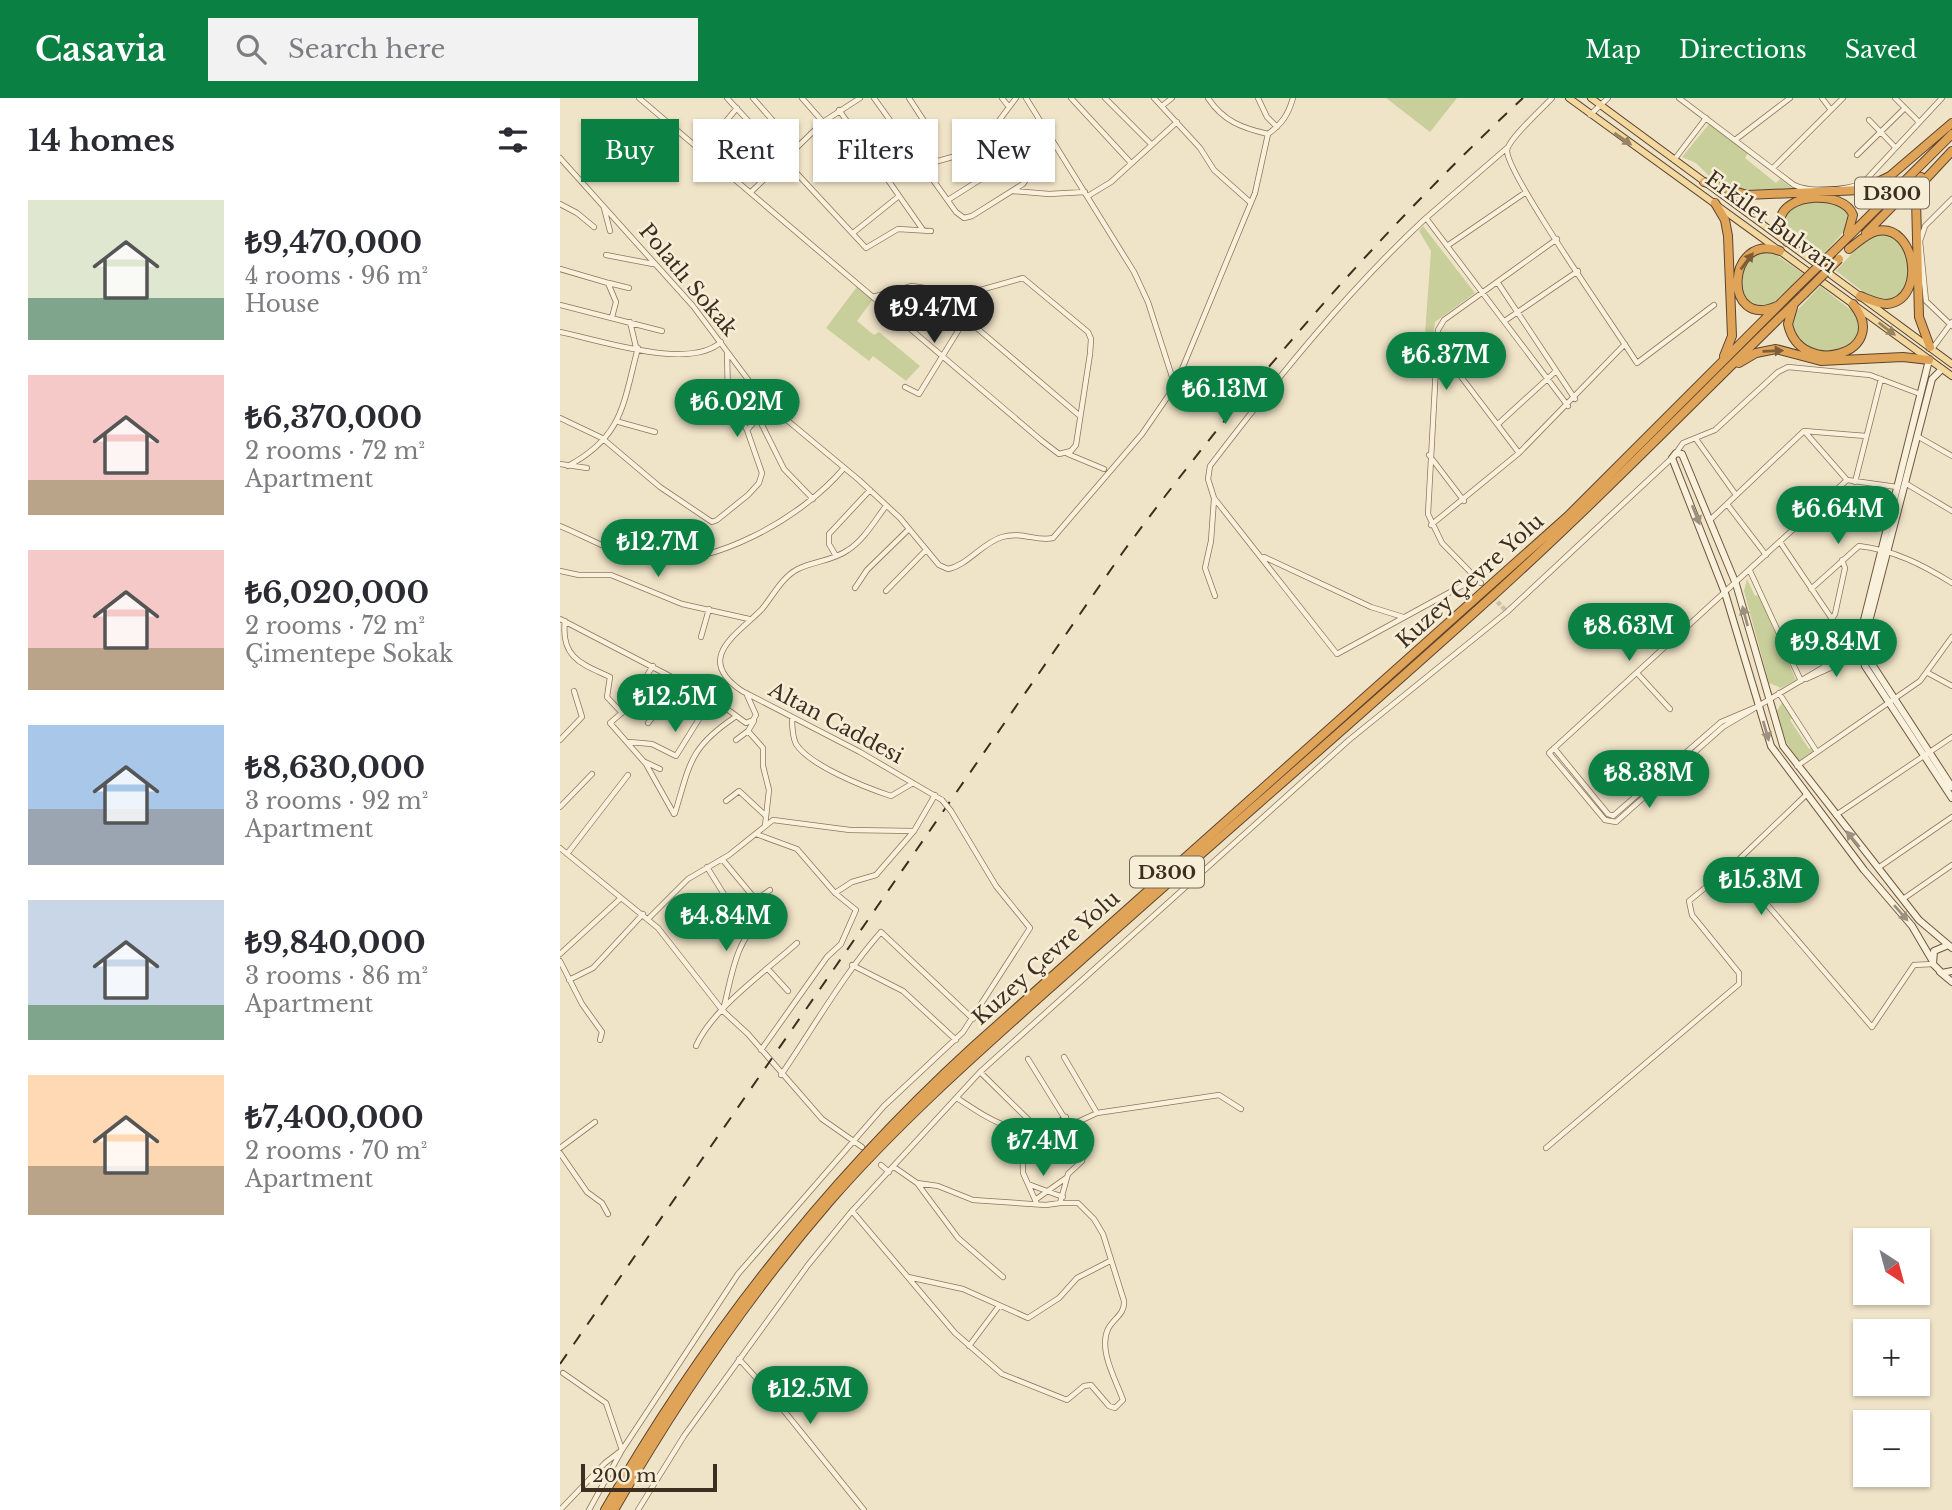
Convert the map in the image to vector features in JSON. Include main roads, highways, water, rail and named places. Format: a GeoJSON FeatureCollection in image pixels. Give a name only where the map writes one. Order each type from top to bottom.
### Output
{"type":"FeatureCollection","features":[{"type":"Feature","properties":{"kind":"highway"},"geometry":{"type":"LineString","coordinates":[[1704,183],[1747,195],[1861,190],[1890,176],[1952,122]]}},
{"type":"Feature","properties":{"kind":"highway","name":"D300"},"geometry":{"type":"LineString","coordinates":[[1804,294],[1846,245],[1952,134]]}},
{"type":"Feature","properties":{"kind":"highway"},"geometry":{"type":"LineString","coordinates":[[1931,348],[1919,317],[1916,200],[1922,183],[1952,149]]}},
{"type":"Feature","properties":{"kind":"highway","name":"D300"},"geometry":{"type":"LineString","coordinates":[[1846,245],[1952,149]]}},
{"type":"Feature","properties":{"kind":"highway"},"geometry":{"type":"LineString","coordinates":[[1787,242],[1780,224],[1784,210],[1804,200],[1827,198],[1842,202],[1852,212],[1852,226],[1846,245]]}},
{"type":"Feature","properties":{"kind":"highway"},"geometry":{"type":"LineString","coordinates":[[1715,203],[1727,230],[1732,336],[1718,366]]}},
{"type":"Feature","properties":{"kind":"highway"},"geometry":{"type":"LineString","coordinates":[[1846,245],[1872,232],[1885,231],[1900,239],[1912,261],[1910,283],[1899,298],[1883,304],[1860,296]]}},
{"type":"Feature","properties":{"kind":"highway"},"geometry":{"type":"LineString","coordinates":[[1780,251],[1767,248],[1751,253],[1740,269],[1737,285],[1742,300],[1753,309],[1768,309],[1782,303]]}},
{"type":"Feature","properties":{"kind":"highway","name":"Kuzey Çevre Yolu"},"geometry":{"type":"LineString","coordinates":[[605,1510],[670,1402],[741,1299],[827,1193],[885,1132],[984,1037],[1520,560],[1794,290],[1836,256]]}},
{"type":"Feature","properties":{"kind":"highway"},"geometry":{"type":"LineString","coordinates":[[1804,294],[1791,311],[1788,327],[1800,346],[1819,355],[1842,353],[1859,340],[1864,325],[1853,304]]}},
{"type":"Feature","properties":{"kind":"highway","name":"Kuzey Çevre Yolu"},"geometry":{"type":"LineString","coordinates":[[614,1510],[697,1374],[747,1304],[832,1199],[889,1138],[1019,1016],[1477,610],[1572,522],[1804,294]]}},
{"type":"Feature","properties":{"kind":"highway"},"geometry":{"type":"LineString","coordinates":[[1715,382],[1748,357],[1772,350],[1821,361],[1895,357],[1929,360]]}},
{"type":"Feature","properties":{"kind":"main road","name":"Erkilet Bulvarı"},"geometry":{"type":"LineString","coordinates":[[1569,98],[1590,116],[1715,203],[1952,376]]}},
{"type":"Feature","properties":{"kind":"main road","name":"Erkilet Bulvarı"},"geometry":{"type":"LineString","coordinates":[[1591,98],[1952,363]]}},
{"type":"Feature","properties":{"kind":"tunnel"},"geometry":{"type":"LineString","coordinates":[[1493,597],[1507,612]]}},
{"type":"Feature","properties":{"kind":"railway"},"geometry":{"type":"LineString","coordinates":[[560,1364],[1123,552],[1215,432],[1312,316],[1415,204],[1523,98]]}}]}
